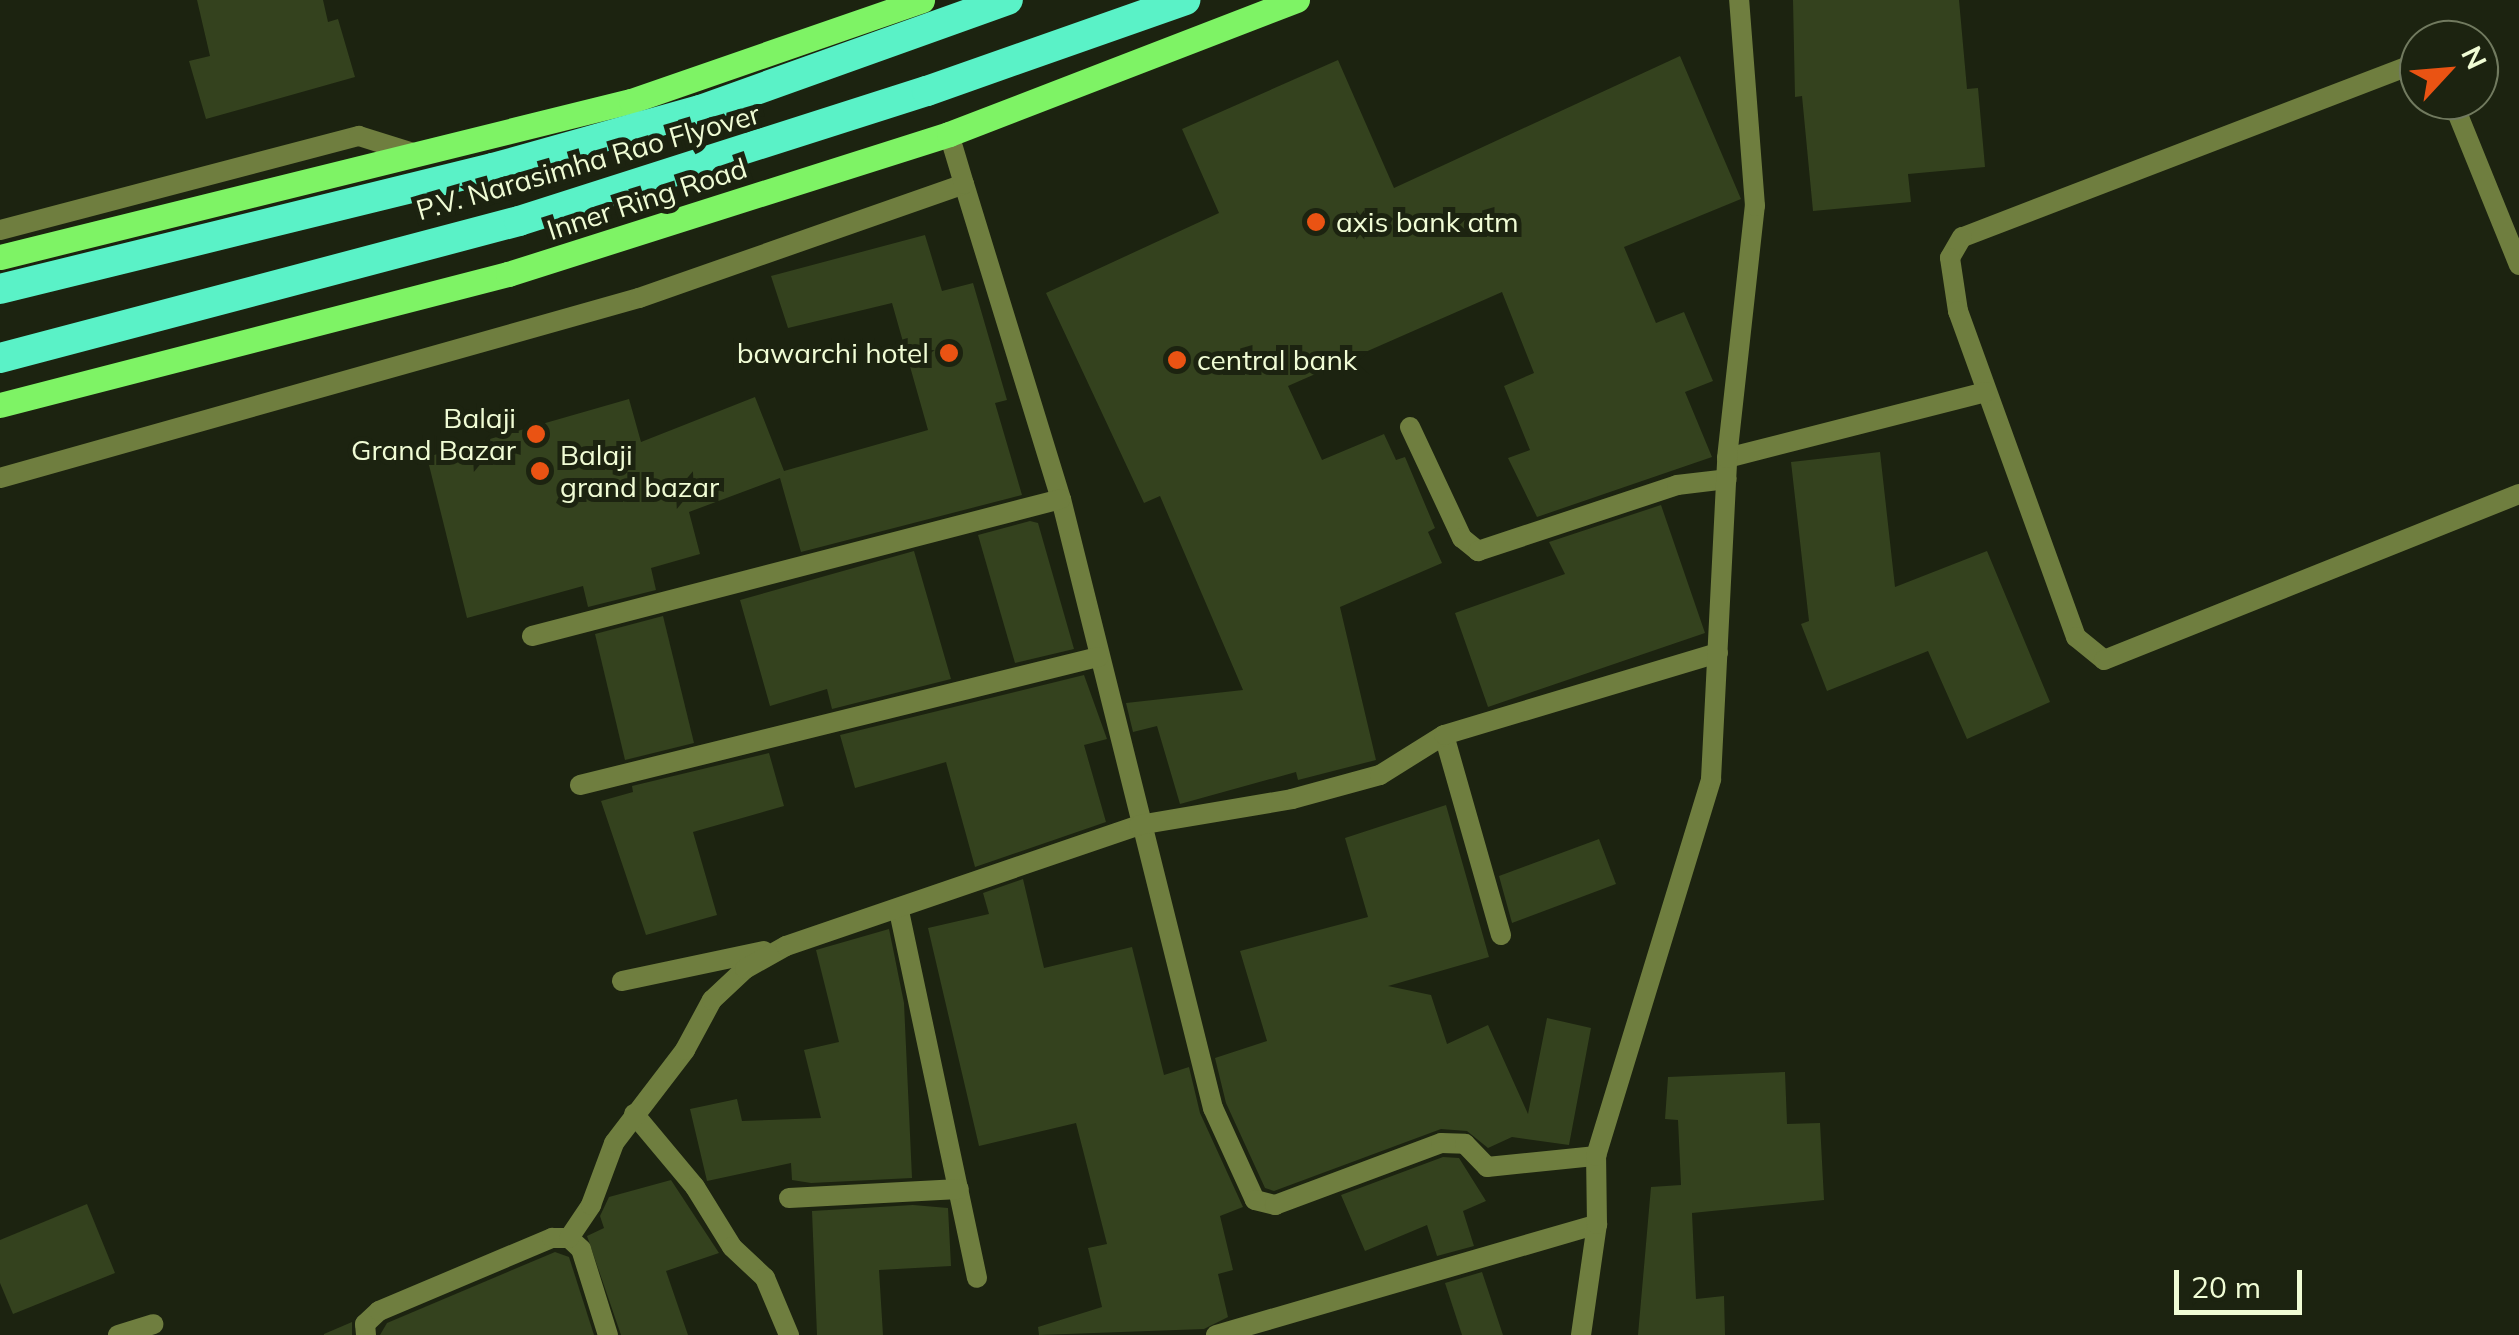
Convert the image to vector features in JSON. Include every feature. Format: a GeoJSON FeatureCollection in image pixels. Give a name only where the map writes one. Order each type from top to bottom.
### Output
{"type":"FeatureCollection","features":[{"type":"Feature","properties":{"kind":"highway","name":"P.V. Narasimha Rao Flyover"},"geometry":{"type":"LineString","coordinates":[[0,289],[274,217],[494,168],[700,110],[1008,0]]}},
{"type":"Feature","properties":{"kind":"highway","name":"P.V. Narasimha Rao Flyover"},"geometry":{"type":"LineString","coordinates":[[0,358],[519,220],[927,91],[1185,0]]}},
{"type":"Feature","properties":{"kind":"main road"},"geometry":{"type":"LineString","coordinates":[[0,256],[631,101],[922,0]]}},
{"type":"Feature","properties":{"kind":"main road","name":"Inner Ring Road"},"geometry":{"type":"LineString","coordinates":[[0,405],[508,274],[950,134],[1297,0]]}},
{"type":"Feature","properties":{"kind":"street"},"geometry":{"type":"LineString","coordinates":[[1581,1335],[1596,1224],[1596,1156],[1711,779],[1727,468],[1755,206],[1739,0]]}},
{"type":"Feature","properties":{"kind":"street"},"geometry":{"type":"LineString","coordinates":[[2399,70],[1962,238],[1950,258],[1958,311],[2076,638],[2104,660],[2519,494]]}},
{"type":"Feature","properties":{"kind":"street"},"geometry":{"type":"LineString","coordinates":[[2460,120],[2519,265]]}},
{"type":"Feature","properties":{"kind":"street"},"geometry":{"type":"LineString","coordinates":[[950,134],[1061,500],[1139,825],[1213,1108],[1255,1200],[1275,1205],[1441,1144],[1466,1144],[1486,1168],[1596,1156]]}},
{"type":"Feature","properties":{"kind":"street"},"geometry":{"type":"LineString","coordinates":[[0,230],[359,136],[412,153]]}},
{"type":"Feature","properties":{"kind":"street"},"geometry":{"type":"LineString","coordinates":[[0,478],[640,298],[964,184]]}},
{"type":"Feature","properties":{"kind":"street"},"geometry":{"type":"LineString","coordinates":[[1410,427],[1462,538],[1478,552],[1727,468],[1986,392]]}},
{"type":"Feature","properties":{"kind":"street"},"geometry":{"type":"LineString","coordinates":[[532,636],[1061,500]]}},
{"type":"Feature","properties":{"kind":"street"},"geometry":{"type":"LineString","coordinates":[[622,982],[786,946],[899,911],[1139,825],[1292,798],[1380,775],[1444,735],[1718,654]]}},
{"type":"Feature","properties":{"kind":"street"},"geometry":{"type":"LineString","coordinates":[[580,785],[1098,657]]}},
{"type":"Feature","properties":{"kind":"street"},"geometry":{"type":"LineString","coordinates":[[1444,735],[1501,934]]}},
{"type":"Feature","properties":{"kind":"street"},"geometry":{"type":"LineString","coordinates":[[899,911],[977,1278]]}},
{"type":"Feature","properties":{"kind":"street"},"geometry":{"type":"LineString","coordinates":[[569,1238],[634,1114],[685,1050],[712,1000],[745,969],[786,946]]}},
{"type":"Feature","properties":{"kind":"street"},"geometry":{"type":"LineString","coordinates":[[634,1114],[695,1187],[732,1247],[766,1278],[789,1335]]}},
{"type":"Feature","properties":{"kind":"street"},"geometry":{"type":"LineString","coordinates":[[789,1198],[959,1189]]}},
{"type":"Feature","properties":{"kind":"street"},"geometry":{"type":"LineString","coordinates":[[1216,1335],[1596,1224]]}},
{"type":"Feature","properties":{"kind":"street"},"geometry":{"type":"LineString","coordinates":[[366,1335],[365,1324],[379,1310],[552,1238],[569,1238],[581,1249],[608,1335]]}},
{"type":"Feature","properties":{"kind":"street"},"geometry":{"type":"LineString","coordinates":[[118,1335],[153,1324]]}},
{"type":"Feature","properties":{"kind":"building"},"geometry":{"type":"Polygon","coordinates":[[[197,0],[323,0],[328,22],[338,19],[355,77],[206,119],[189,61],[210,56],[197,0]]]}},
{"type":"Feature","properties":{"kind":"building"},"geometry":{"type":"Polygon","coordinates":[[[1793,0],[1959,0],[1967,89],[1978,88],[1985,167],[1908,174],[1911,202],[1813,211],[1802,96],[1795,97],[1793,0]]]}},
{"type":"Feature","properties":{"kind":"building"},"geometry":{"type":"Polygon","coordinates":[[[1680,56],[1741,199],[1624,247],[1656,323],[1684,312],[1713,381],[1685,392],[1712,457],[1537,517],[1508,458],[1530,450],[1504,386],[1534,373],[1502,292],[1288,386],[1322,460],[1384,434],[1396,460],[1405,457],[1435,528],[1428,532],[1442,563],[1340,607],[1376,760],[1298,780],[1296,772],[1180,804],[1157,726],[1133,732],[1126,703],[1243,690],[1160,496],[1144,503],[1046,293],[1219,213],[1182,129],[1338,60],[1394,188],[1680,56]]]}},
{"type":"Feature","properties":{"kind":"building"},"geometry":{"type":"Polygon","coordinates":[[[925,235],[942,291],[973,283],[1007,400],[995,403],[1022,495],[801,552],[780,478],[689,512],[700,554],[651,568],[656,590],[588,607],[583,586],[467,618],[427,457],[629,399],[641,442],[755,397],[784,471],[928,430],[892,303],[788,328],[771,276],[925,235]]]}},
{"type":"Feature","properties":{"kind":"building"},"geometry":{"type":"Polygon","coordinates":[[[1880,452],[1895,587],[1987,551],[2050,702],[1967,739],[1928,651],[1827,691],[1801,624],[1809,621],[1791,462],[1880,452]]]}},
{"type":"Feature","properties":{"kind":"building"},"geometry":{"type":"Polygon","coordinates":[[[1661,505],[1705,633],[1488,707],[1455,613],[1565,574],[1549,542],[1661,505]]]}},
{"type":"Feature","properties":{"kind":"building"},"geometry":{"type":"Polygon","coordinates":[[[1030,521],[1038,523],[1074,649],[1015,663],[978,535],[1030,521]]]}},
{"type":"Feature","properties":{"kind":"building"},"geometry":{"type":"Polygon","coordinates":[[[914,551],[951,679],[832,709],[827,689],[770,706],[740,600],[914,551]]]}},
{"type":"Feature","properties":{"kind":"building"},"geometry":{"type":"Polygon","coordinates":[[[663,616],[694,743],[625,760],[595,634],[663,616]]]}},
{"type":"Feature","properties":{"kind":"building"},"geometry":{"type":"Polygon","coordinates":[[[1084,675],[1107,739],[1084,745],[1106,822],[975,867],[946,762],[855,788],[840,735],[1084,675]]]}},
{"type":"Feature","properties":{"kind":"building"},"geometry":{"type":"Polygon","coordinates":[[[769,753],[784,806],[693,832],[717,915],[646,935],[601,801],[633,792],[632,786],[769,753]]]}},
{"type":"Feature","properties":{"kind":"building"},"geometry":{"type":"Polygon","coordinates":[[[1446,805],[1489,957],[1388,986],[1431,995],[1447,1044],[1488,1025],[1528,1114],[1547,1018],[1591,1028],[1569,1145],[1512,1137],[1488,1148],[1467,1131],[1441,1129],[1274,1191],[1265,1188],[1226,1103],[1215,1058],[1267,1041],[1240,951],[1368,917],[1345,838],[1446,805]]]}},
{"type":"Feature","properties":{"kind":"building"},"geometry":{"type":"Polygon","coordinates":[[[1599,839],[1616,884],[1512,923],[1499,876],[1599,839]]]}},
{"type":"Feature","properties":{"kind":"building"},"geometry":{"type":"Polygon","coordinates":[[[1023,879],[1044,968],[1132,947],[1164,1075],[1189,1067],[1200,1113],[1243,1207],[1220,1216],[1233,1270],[1218,1274],[1228,1317],[1204,1329],[1039,1335],[1038,1327],[1102,1307],[1088,1248],[1107,1244],[1076,1123],[979,1146],[928,928],[989,914],[983,893],[1023,879]]]}},
{"type":"Feature","properties":{"kind":"building"},"geometry":{"type":"Polygon","coordinates":[[[889,929],[904,1003],[912,1178],[811,1183],[792,1180],[791,1163],[707,1181],[690,1109],[737,1099],[742,1121],[821,1118],[804,1050],[839,1042],[816,950],[889,929]]]}},
{"type":"Feature","properties":{"kind":"building"},"geometry":{"type":"Polygon","coordinates":[[[1785,1072],[1787,1124],[1820,1123],[1824,1200],[1692,1213],[1696,1299],[1724,1296],[1725,1335],[1638,1335],[1651,1187],[1681,1185],[1678,1120],[1665,1119],[1668,1077],[1785,1072]]]}},
{"type":"Feature","properties":{"kind":"building"},"geometry":{"type":"Polygon","coordinates":[[[1443,1157],[1459,1158],[1486,1201],[1463,1211],[1474,1246],[1437,1256],[1427,1225],[1365,1251],[1341,1195],[1443,1157]]]}},
{"type":"Feature","properties":{"kind":"building"},"geometry":{"type":"Polygon","coordinates":[[[671,1180],[719,1253],[666,1271],[688,1335],[621,1335],[587,1236],[604,1228],[600,1216],[609,1197],[671,1180]]]}},
{"type":"Feature","properties":{"kind":"building"},"geometry":{"type":"Polygon","coordinates":[[[87,1204],[115,1273],[13,1314],[0,1283],[0,1240],[87,1204]]]}},
{"type":"Feature","properties":{"kind":"building"},"geometry":{"type":"Polygon","coordinates":[[[913,1205],[948,1208],[951,1266],[879,1270],[883,1335],[817,1335],[812,1211],[913,1205]]]}},
{"type":"Feature","properties":{"kind":"building"},"geometry":{"type":"Polygon","coordinates":[[[555,1252],[569,1257],[594,1335],[380,1335],[387,1323],[555,1252]]]}},
{"type":"Feature","properties":{"kind":"building"},"geometry":{"type":"Polygon","coordinates":[[[1482,1272],[1503,1335],[1462,1335],[1445,1283],[1482,1272]]]}},
{"type":"Feature","properties":{"kind":"building"},"geometry":{"type":"Polygon","coordinates":[[[352,1322],[352,1335],[324,1335],[324,1334],[352,1322]]]}},
{"type":"Feature","properties":{"kind":"place","name":"axis bank atm"},"geometry":{"type":"Point","coordinates":[1316,222]}},
{"type":"Feature","properties":{"kind":"place","name":"bawarchi hotel"},"geometry":{"type":"Point","coordinates":[949,353]}},
{"type":"Feature","properties":{"kind":"place","name":"central bank"},"geometry":{"type":"Point","coordinates":[1177,360]}},
{"type":"Feature","properties":{"kind":"place","name":"Balaji Grand Bazar"},"geometry":{"type":"Point","coordinates":[536,434]}},
{"type":"Feature","properties":{"kind":"place","name":"Balaji grand bazar"},"geometry":{"type":"Point","coordinates":[540,471]}}]}
